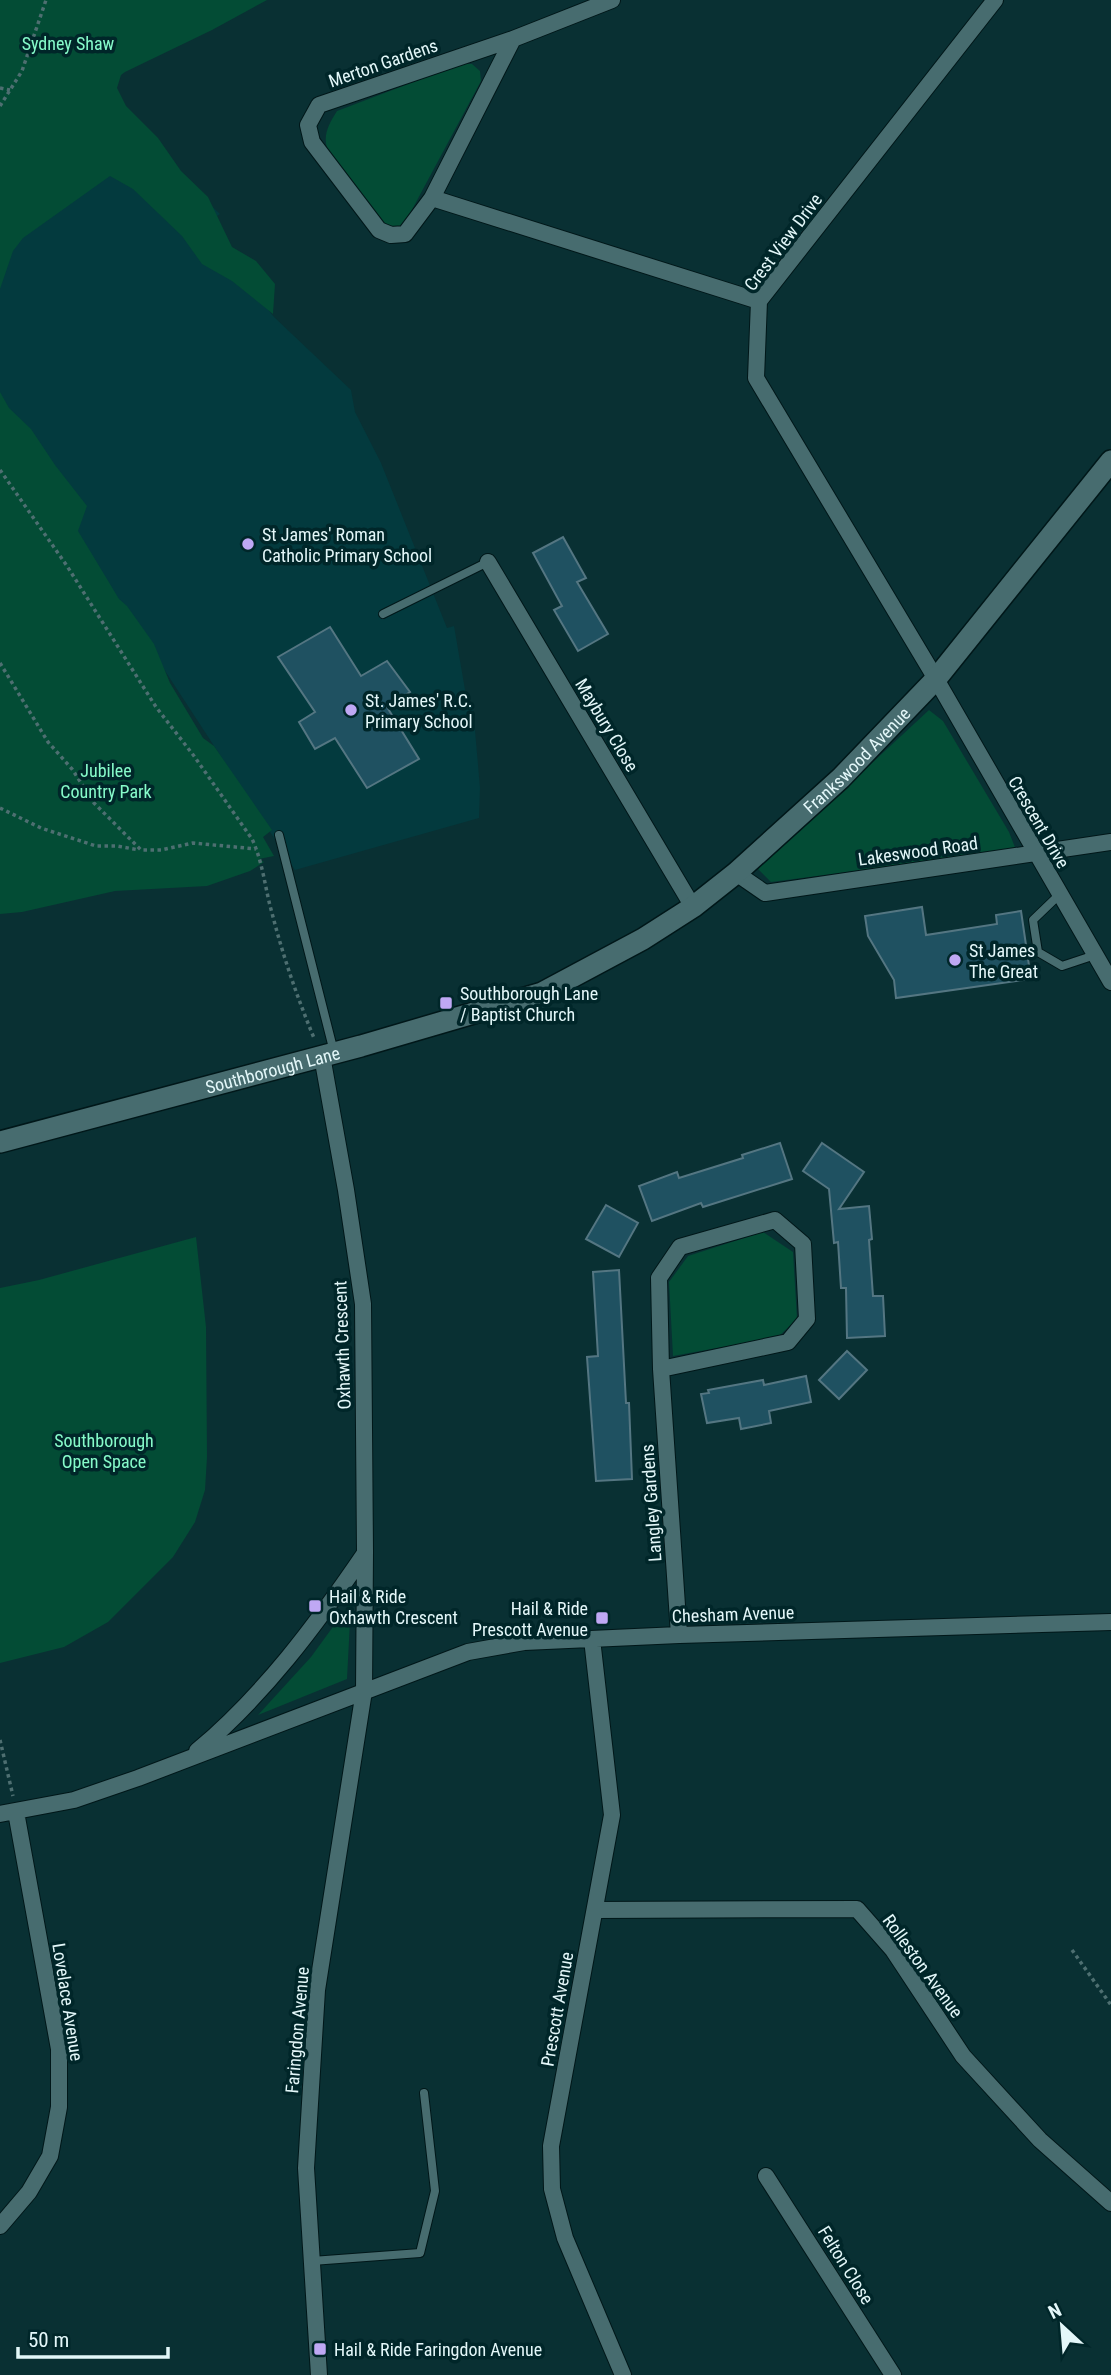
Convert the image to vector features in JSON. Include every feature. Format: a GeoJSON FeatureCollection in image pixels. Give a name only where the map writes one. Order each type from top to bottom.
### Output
{"type":"FeatureCollection","features":[{"type":"Feature","properties":{"kind":"street","name":"Merton Gardens"},"geometry":{"type":"LineString","coordinates":[[513,38],[432,198],[405,234],[391,235],[379,230],[312,142],[308,125],[319,105],[513,38],[612,0]]}},
{"type":"Feature","properties":{"kind":"street","name":"Crest View Drive"},"geometry":{"type":"LineString","coordinates":[[936,679],[757,378],[759,301],[995,0]]}},
{"type":"Feature","properties":{"kind":"street"},"geometry":{"type":"LineString","coordinates":[[432,198],[759,301]]}},
{"type":"Feature","properties":{"kind":"street","name":"Frankswood Avenue"},"geometry":{"type":"LineString","coordinates":[[542,993],[643,939],[694,906],[736,873],[841,778],[936,679],[1111,461]]}},
{"type":"Feature","properties":{"kind":"street","name":"Maybury Close"},"geometry":{"type":"LineString","coordinates":[[488,562],[694,906]]}},
{"type":"Feature","properties":{"kind":"street","name":"Crescent Drive"},"geometry":{"type":"LineString","coordinates":[[936,679],[1111,982]]}},
{"type":"Feature","properties":{"kind":"street","name":"Lakeswood Road"},"geometry":{"type":"LineString","coordinates":[[736,873],[765,893],[1111,842]]}},
{"type":"Feature","properties":{"kind":"street","name":"Southborough Lane"},"geometry":{"type":"LineString","coordinates":[[0,1142],[542,993]]}},
{"type":"Feature","properties":{"kind":"street","name":"Oxhawth Crescent"},"geometry":{"type":"LineString","coordinates":[[328,1054],[363,1304],[364,1691]]}},
{"type":"Feature","properties":{"kind":"street","name":"Langley Gardens"},"geometry":{"type":"LineString","coordinates":[[661,1369],[788,1342],[807,1319],[803,1244],[775,1220],[680,1247],[659,1278],[661,1369],[679,1634]]}},
{"type":"Feature","properties":{"kind":"street"},"geometry":{"type":"LineString","coordinates":[[187,1759],[220,1732],[273,1676],[328,1607],[365,1552]]}},
{"type":"Feature","properties":{"kind":"street","name":"Chesham Avenue"},"geometry":{"type":"LineString","coordinates":[[364,1691],[468,1652],[524,1642],[679,1634],[1111,1622]]}},
{"type":"Feature","properties":{"kind":"street","name":"Prescott Avenue"},"geometry":{"type":"LineString","coordinates":[[592,1639],[612,1815],[551,2146],[552,2189],[565,2238],[623,2375]]}},
{"type":"Feature","properties":{"kind":"street"},"geometry":{"type":"LineString","coordinates":[[8,1813],[74,1800],[364,1691]]}},
{"type":"Feature","properties":{"kind":"street","name":"Faringdon Avenue"},"geometry":{"type":"LineString","coordinates":[[319,2375],[306,2168],[317,1990],[364,1691]]}},
{"type":"Feature","properties":{"kind":"street","name":"Lovelace Avenue"},"geometry":{"type":"LineString","coordinates":[[0,2226],[29,2192],[50,2156],[59,2107],[59,2049],[8,1813]]}},
{"type":"Feature","properties":{"kind":"street","name":"Rolleston Avenue"},"geometry":{"type":"LineString","coordinates":[[595,1910],[857,1909],[893,1950],[963,2056],[1040,2140],[1111,2203]]}},
{"type":"Feature","properties":{"kind":"street","name":"Felton Close"},"geometry":{"type":"LineString","coordinates":[[766,2176],[893,2375]]}},
{"type":"Feature","properties":{"kind":"lane"},"geometry":{"type":"LineString","coordinates":[[383,614],[488,562]]}},
{"type":"Feature","properties":{"kind":"lane"},"geometry":{"type":"LineString","coordinates":[[279,835],[328,1054]]}},
{"type":"Feature","properties":{"kind":"lane"},"geometry":{"type":"LineString","coordinates":[[1059,895],[1033,920],[1038,952],[1062,966],[1094,955]]}},
{"type":"Feature","properties":{"kind":"lane"},"geometry":{"type":"LineString","coordinates":[[312,2261],[420,2253],[435,2191],[424,2093]]}},
{"type":"Feature","properties":{"kind":"path"},"geometry":{"type":"LineString","coordinates":[[0,106],[22,71],[46,0]]}},
{"type":"Feature","properties":{"kind":"path"},"geometry":{"type":"LineString","coordinates":[[0,88],[10,90]]}},
{"type":"Feature","properties":{"kind":"path"},"geometry":{"type":"LineString","coordinates":[[0,470],[67,566],[156,707],[201,767],[256,849],[296,995],[328,1054]]}},
{"type":"Feature","properties":{"kind":"path"},"geometry":{"type":"LineString","coordinates":[[0,663],[42,733],[72,769],[94,803],[141,850]]}},
{"type":"Feature","properties":{"kind":"path"},"geometry":{"type":"LineString","coordinates":[[0,808],[41,828],[96,846],[161,850],[192,843],[256,849]]}},
{"type":"Feature","properties":{"kind":"path"},"geometry":{"type":"LineString","coordinates":[[0,1740],[8,1813]]}},
{"type":"Feature","properties":{"kind":"path"},"geometry":{"type":"LineString","coordinates":[[1072,1950],[1111,2005]]}},
{"type":"Feature","properties":{"kind":"shaded area","name":"St James' Roman Catholic Primary School"},"geometry":{"type":"Polygon","coordinates":[[[140,137],[220,214],[208,223],[244,279],[274,317],[351,390],[355,412],[381,463],[447,628],[454,626],[468,707],[473,707],[480,788],[479,818],[295,870],[0,418],[0,234],[140,137]]]}},
{"type":"Feature","properties":{"kind":"green space","name":"Sydney Shaw"},"geometry":{"type":"Polygon","coordinates":[[[0,0],[267,0],[125,72],[121,75],[117,88],[126,106],[158,138],[181,171],[208,197],[232,247],[256,261],[275,284],[273,314],[232,281],[202,264],[182,236],[133,189],[110,176],[23,238],[13,251],[0,289],[0,0]]]}},
{"type":"Feature","properties":{"kind":"green space"},"geometry":{"type":"Polygon","coordinates":[[[461,64],[472,64],[480,71],[481,81],[407,219],[401,226],[394,228],[379,222],[327,148],[326,134],[332,120],[337,111],[461,64]]]}},
{"type":"Feature","properties":{"kind":"green space","name":"Jubilee Country Park"},"geometry":{"type":"Polygon","coordinates":[[[0,392],[9,408],[31,429],[87,506],[78,531],[119,599],[154,644],[170,683],[203,738],[214,746],[272,830],[263,837],[274,856],[259,859],[264,862],[250,871],[207,886],[115,891],[22,912],[0,914],[0,392]]]}},
{"type":"Feature","properties":{"kind":"green space"},"geometry":{"type":"Polygon","coordinates":[[[929,710],[943,721],[1009,832],[1016,850],[771,882],[758,869],[929,710]]]}},
{"type":"Feature","properties":{"kind":"green space"},"geometry":{"type":"Polygon","coordinates":[[[763,1232],[793,1252],[797,1319],[778,1337],[673,1356],[669,1282],[688,1256],[763,1232]]]}},
{"type":"Feature","properties":{"kind":"green space","name":"Southborough Open Space"},"geometry":{"type":"Polygon","coordinates":[[[196,1237],[206,1327],[207,1457],[205,1490],[195,1522],[173,1557],[108,1622],[64,1647],[0,1663],[0,1288],[196,1237]]]}},
{"type":"Feature","properties":{"kind":"green space"},"geometry":{"type":"Polygon","coordinates":[[[351,1602],[347,1679],[258,1715],[311,1657],[351,1602]]]}},
{"type":"Feature","properties":{"kind":"building"},"geometry":{"type":"Polygon","coordinates":[[[563,537],[586,578],[577,582],[608,634],[578,651],[554,610],[562,606],[533,553],[563,537]]]}},
{"type":"Feature","properties":{"kind":"building","name":"St. James' R.C. Primary School"},"geometry":{"type":"Polygon","coordinates":[[[330,627],[361,676],[387,661],[410,692],[387,707],[419,759],[367,788],[335,738],[315,749],[299,722],[315,712],[278,657],[330,627]]]}},
{"type":"Feature","properties":{"kind":"building","name":"St James The Great"},"geometry":{"type":"Polygon","coordinates":[[[922,907],[926,935],[997,924],[996,915],[1021,911],[1031,979],[896,998],[894,980],[868,936],[865,916],[922,907]]]}},
{"type":"Feature","properties":{"kind":"building"},"geometry":{"type":"Polygon","coordinates":[[[780,1143],[792,1179],[703,1207],[701,1203],[652,1221],[639,1186],[677,1172],[679,1178],[780,1143]]]}},
{"type":"Feature","properties":{"kind":"building"},"geometry":{"type":"Polygon","coordinates":[[[822,1143],[864,1172],[839,1209],[869,1206],[873,1296],[883,1296],[885,1336],[847,1338],[846,1288],[841,1288],[838,1242],[834,1243],[829,1189],[803,1171],[822,1143]]]}},
{"type":"Feature","properties":{"kind":"building"},"geometry":{"type":"Polygon","coordinates":[[[606,1205],[638,1223],[619,1257],[586,1239],[606,1205]]]}},
{"type":"Feature","properties":{"kind":"building"},"geometry":{"type":"Polygon","coordinates":[[[619,1270],[632,1479],[596,1481],[587,1357],[598,1356],[593,1272],[619,1270]]]}},
{"type":"Feature","properties":{"kind":"building"},"geometry":{"type":"Polygon","coordinates":[[[847,1351],[867,1370],[839,1399],[819,1380],[847,1351]]]}},
{"type":"Feature","properties":{"kind":"building"},"geometry":{"type":"Polygon","coordinates":[[[806,1376],[811,1402],[769,1411],[771,1423],[741,1429],[739,1418],[707,1423],[701,1394],[709,1393],[708,1390],[763,1380],[764,1385],[806,1376]]]}},
{"type":"Feature","properties":{"kind":"place","name":"St James' Roman Catholic Primary School"},"geometry":{"type":"Point","coordinates":[248,544]}},
{"type":"Feature","properties":{"kind":"place","name":"St. James' R.C. Primary School"},"geometry":{"type":"Point","coordinates":[351,710]}},
{"type":"Feature","properties":{"kind":"place","name":"St James The Great"},"geometry":{"type":"Point","coordinates":[955,960]}},
{"type":"Feature","properties":{"kind":"place","name":"Southborough Lane / Baptist Church"},"geometry":{"type":"Point","coordinates":[446,1003]}},
{"type":"Feature","properties":{"kind":"place","name":"Hail & Ride Oxhawth Crescent"},"geometry":{"type":"Point","coordinates":[315,1606]}},
{"type":"Feature","properties":{"kind":"place","name":"Hail & Ride Prescott Avenue"},"geometry":{"type":"Point","coordinates":[602,1618]}},
{"type":"Feature","properties":{"kind":"place","name":"Hail & Ride Faringdon Avenue"},"geometry":{"type":"Point","coordinates":[320,2349]}}]}
